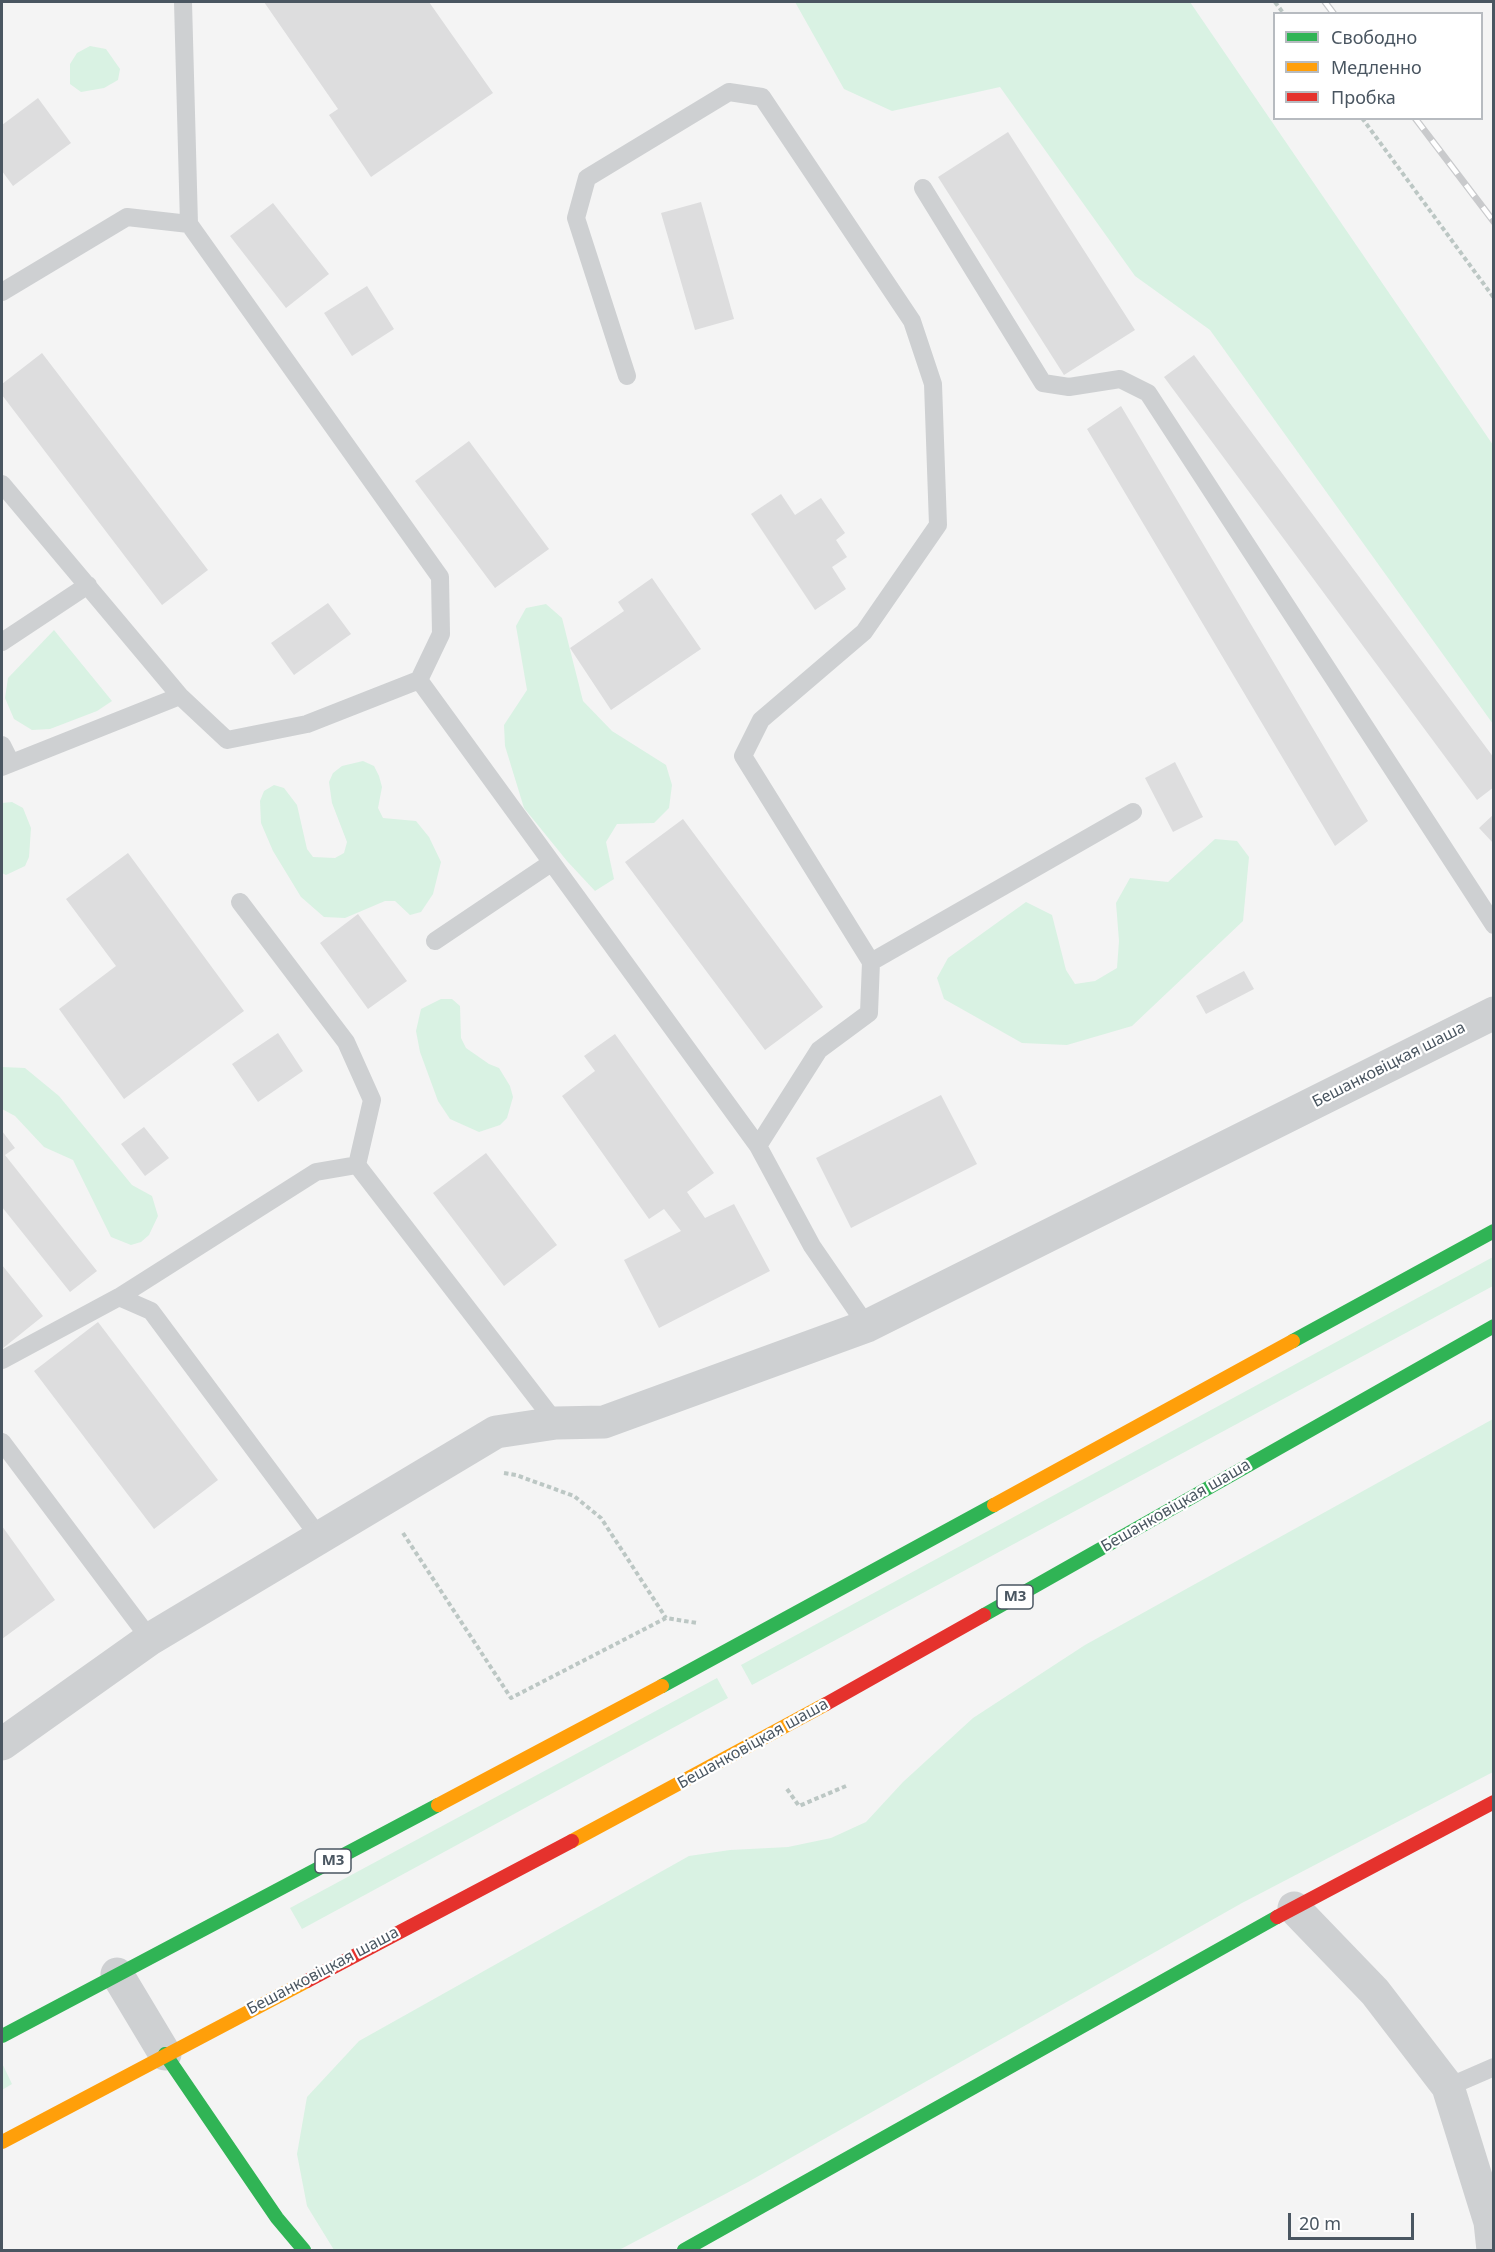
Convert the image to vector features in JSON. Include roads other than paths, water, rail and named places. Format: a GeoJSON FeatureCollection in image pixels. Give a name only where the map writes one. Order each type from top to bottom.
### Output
{"type":"FeatureCollection","features":[{"type":"Feature","properties":{"kind":"main road","name":"М3"},"geometry":{"type":"LineString","coordinates":[[2,2036],[719,1656],[1494,1231]]}},
{"type":"Feature","properties":{"kind":"main road","name":"Бешанковіцкая шаша"},"geometry":{"type":"LineString","coordinates":[[2,2142],[762,1740],[1494,1326]]}},
{"type":"Feature","properties":{"kind":"main road"},"geometry":{"type":"LineString","coordinates":[[684,2250],[1294,1908],[1494,1802]]}},
{"type":"Feature","properties":{"kind":"main road"},"geometry":{"type":"LineString","coordinates":[[165,2054],[277,2218],[304,2250]]}},
{"type":"Feature","properties":{"kind":"street","name":"Бешанковіцкая шаша"},"geometry":{"type":"LineString","coordinates":[[2,1744],[150,1639],[496,1432],[556,1423],[604,1422],[867,1326],[1494,1013]]}},
{"type":"Feature","properties":{"kind":"street"},"geometry":{"type":"LineString","coordinates":[[1294,1908],[1375,1992],[1448,2086],[1490,2222],[1493,2250]]}},
{"type":"Feature","properties":{"kind":"street"},"geometry":{"type":"LineString","coordinates":[[117,1974],[165,2054]]}},
{"type":"Feature","properties":{"kind":"lane"},"geometry":{"type":"LineString","coordinates":[[2,484],[180,696],[227,740],[307,724],[418,680],[441,634],[440,578],[189,224],[184,2]]}},
{"type":"Feature","properties":{"kind":"lane"},"geometry":{"type":"LineString","coordinates":[[627,376],[576,218],[587,178],[729,92],[762,97],[912,321],[933,384],[938,525],[864,632],[760,720],[743,756],[871,962],[869,1013],[819,1050],[758,1146]]}},
{"type":"Feature","properties":{"kind":"lane"},"geometry":{"type":"LineString","coordinates":[[923,188],[1043,383],[1069,387],[1120,379],[1148,393],[1494,925]]}},
{"type":"Feature","properties":{"kind":"lane"},"geometry":{"type":"LineString","coordinates":[[2,292],[127,217],[189,224]]}},
{"type":"Feature","properties":{"kind":"lane"},"geometry":{"type":"LineString","coordinates":[[2,642],[88,585]]}},
{"type":"Feature","properties":{"kind":"lane"},"geometry":{"type":"LineString","coordinates":[[418,680],[758,1146],[812,1246],[867,1326]]}},
{"type":"Feature","properties":{"kind":"lane"},"geometry":{"type":"LineString","coordinates":[[2,745],[6,765],[180,696]]}},
{"type":"Feature","properties":{"kind":"lane"},"geometry":{"type":"LineString","coordinates":[[871,962],[1133,812]]}},
{"type":"Feature","properties":{"kind":"lane"},"geometry":{"type":"LineString","coordinates":[[435,941],[551,862]]}},
{"type":"Feature","properties":{"kind":"lane"},"geometry":{"type":"LineString","coordinates":[[240,902],[346,1042],[372,1100],[357,1165]]}},
{"type":"Feature","properties":{"kind":"lane"},"geometry":{"type":"LineString","coordinates":[[2,1359],[119,1297],[316,1172],[357,1165]]}},
{"type":"Feature","properties":{"kind":"lane"},"geometry":{"type":"LineString","coordinates":[[357,1165],[556,1423]]}},
{"type":"Feature","properties":{"kind":"lane"},"geometry":{"type":"LineString","coordinates":[[119,1297],[151,1311],[320,1538]]}},
{"type":"Feature","properties":{"kind":"lane"},"geometry":{"type":"LineString","coordinates":[[2,1442],[150,1639]]}},
{"type":"Feature","properties":{"kind":"lane"},"geometry":{"type":"LineString","coordinates":[[1448,2086],[1494,2067]]}},
{"type":"Feature","properties":{"kind":"railway"},"geometry":{"type":"LineString","coordinates":[[1325,2],[1332,12]]}},
{"type":"Feature","properties":{"kind":"railway"},"geometry":{"type":"LineString","coordinates":[[1417,120],[1494,222]]}}]}
